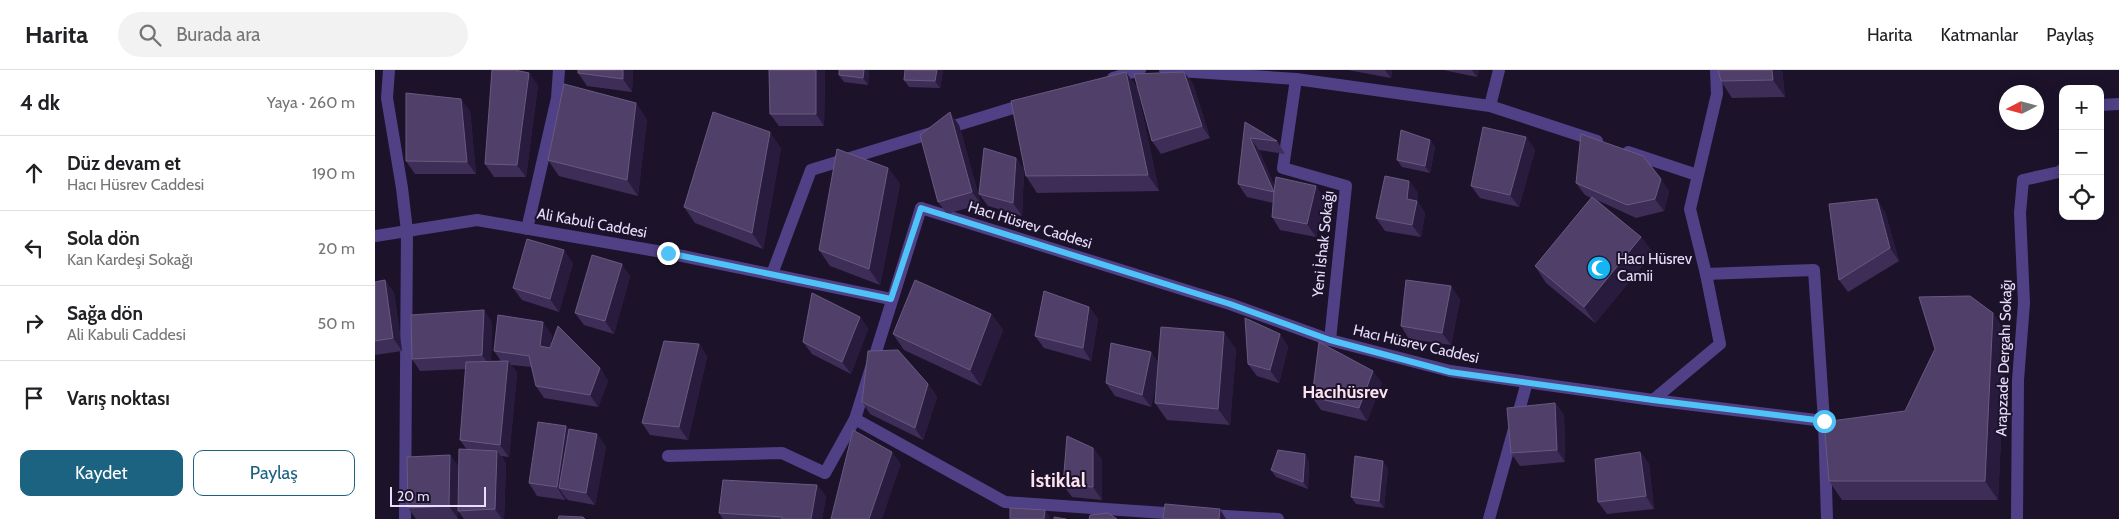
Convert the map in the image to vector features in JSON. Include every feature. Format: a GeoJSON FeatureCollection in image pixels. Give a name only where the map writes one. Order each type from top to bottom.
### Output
{"type":"FeatureCollection","features":[{"type":"Feature","properties":{"kind":"street"},"geometry":{"type":"LineString","coordinates":[[389,70],[381,98],[402,188],[407,231],[405,519]]}},
{"type":"Feature","properties":{"kind":"street"},"geometry":{"type":"LineString","coordinates":[[527,229],[557,98],[559,70]]}},
{"type":"Feature","properties":{"kind":"street"},"geometry":{"type":"LineString","coordinates":[[1102,81],[1140,70]]}},
{"type":"Feature","properties":{"kind":"street"},"geometry":{"type":"LineString","coordinates":[[1165,70],[1296,79],[1490,106],[1697,175]]}},
{"type":"Feature","properties":{"kind":"street"},"geometry":{"type":"LineString","coordinates":[[1490,106],[1499,70]]}},
{"type":"Feature","properties":{"kind":"street"},"geometry":{"type":"LineString","coordinates":[[1653,400],[1719,344],[1706,274],[1690,209],[1717,94],[1716,70]]}},
{"type":"Feature","properties":{"kind":"street","name":"Yeni İshak Sokağı"},"geometry":{"type":"LineString","coordinates":[[1296,79],[1283,168],[1346,186],[1330,340]]}},
{"type":"Feature","properties":{"kind":"street"},"geometry":{"type":"LineString","coordinates":[[772,274],[811,170],[1045,98]]}},
{"type":"Feature","properties":{"kind":"street"},"geometry":{"type":"LineString","coordinates":[[2104,105],[2119,104]]}},
{"type":"Feature","properties":{"kind":"street","name":"Arapzade Dergahı Sokağı"},"geometry":{"type":"LineString","coordinates":[[2017,519],[2018,380],[2024,303],[2020,213],[2023,180],[2059,172]]}},
{"type":"Feature","properties":{"kind":"street","name":"Hacı Hüsrev Caddesi"},"geometry":{"type":"LineString","coordinates":[[891,299],[921,208],[1230,304],[1330,340],[1450,372],[1824,421]]}},
{"type":"Feature","properties":{"kind":"street","name":"Ali Kabuli Caddesi"},"geometry":{"type":"LineString","coordinates":[[375,236],[477,220],[668,253],[891,299]]}},
{"type":"Feature","properties":{"kind":"street"},"geometry":{"type":"LineString","coordinates":[[1706,274],[1814,270],[1824,421],[1827,519]]}},
{"type":"Feature","properties":{"kind":"street"},"geometry":{"type":"LineString","coordinates":[[668,456],[782,453],[825,473],[855,419],[891,299]]}},
{"type":"Feature","properties":{"kind":"street"},"geometry":{"type":"LineString","coordinates":[[1489,519],[1527,382]]}},
{"type":"Feature","properties":{"kind":"street"},"geometry":{"type":"LineString","coordinates":[[855,419],[1005,502],[1124,511],[1279,519]]}},
{"type":"Feature","properties":{"kind":"building"},"geometry":{"type":"Polygon","coordinates":[[[492,70],[515,70],[529,73],[517,165],[485,164],[492,70]]]}},
{"type":"Feature","properties":{"kind":"building"},"geometry":{"type":"Polygon","coordinates":[[[578,70],[623,70],[623,79],[578,73],[578,70]]]}},
{"type":"Feature","properties":{"kind":"building"},"geometry":{"type":"Polygon","coordinates":[[[769,70],[816,70],[816,114],[770,114],[769,70]]]}},
{"type":"Feature","properties":{"kind":"building"},"geometry":{"type":"Polygon","coordinates":[[[839,70],[864,70],[863,78],[839,75],[839,70]]]}},
{"type":"Feature","properties":{"kind":"building"},"geometry":{"type":"Polygon","coordinates":[[[905,70],[937,70],[935,81],[904,80],[905,70]]]}},
{"type":"Feature","properties":{"kind":"building"},"geometry":{"type":"Polygon","coordinates":[[[1718,70],[1772,70],[1773,80],[1721,81],[1718,70]]]}},
{"type":"Feature","properties":{"kind":"building"},"geometry":{"type":"Polygon","coordinates":[[[1126,72],[1148,175],[1026,176],[1011,101],[1126,72]]]}},
{"type":"Feature","properties":{"kind":"building"},"geometry":{"type":"Polygon","coordinates":[[[1184,72],[1202,126],[1152,141],[1134,74],[1184,72]]]}},
{"type":"Feature","properties":{"kind":"building"},"geometry":{"type":"Polygon","coordinates":[[[564,84],[636,103],[627,180],[548,160],[564,84]]]}},
{"type":"Feature","properties":{"kind":"building"},"geometry":{"type":"Polygon","coordinates":[[[406,93],[461,99],[467,162],[406,161],[406,93]]]}},
{"type":"Feature","properties":{"kind":"building"},"geometry":{"type":"Polygon","coordinates":[[[713,112],[770,132],[752,233],[684,207],[713,112]]]}},
{"type":"Feature","properties":{"kind":"building"},"geometry":{"type":"Polygon","coordinates":[[[950,112],[972,192],[938,202],[920,135],[950,112]]]}},
{"type":"Feature","properties":{"kind":"building"},"geometry":{"type":"Polygon","coordinates":[[[1245,122],[1277,141],[1250,138],[1274,192],[1238,184],[1245,122]]]}},
{"type":"Feature","properties":{"kind":"building"},"geometry":{"type":"Polygon","coordinates":[[[1483,127],[1526,137],[1510,195],[1471,186],[1483,127]]]}},
{"type":"Feature","properties":{"kind":"building"},"geometry":{"type":"Polygon","coordinates":[[[1401,130],[1430,140],[1425,166],[1397,160],[1401,130]]]}},
{"type":"Feature","properties":{"kind":"building"},"geometry":{"type":"Polygon","coordinates":[[[1581,134],[1643,156],[1661,179],[1655,199],[1627,205],[1576,183],[1581,134]]]}},
{"type":"Feature","properties":{"kind":"building"},"geometry":{"type":"Polygon","coordinates":[[[984,148],[1016,158],[1013,203],[979,194],[984,148]]]}},
{"type":"Feature","properties":{"kind":"building"},"geometry":{"type":"Polygon","coordinates":[[[837,149],[888,168],[869,269],[819,250],[837,149]]]}},
{"type":"Feature","properties":{"kind":"building"},"geometry":{"type":"Polygon","coordinates":[[[1385,176],[1409,181],[1407,199],[1417,201],[1412,225],[1376,218],[1385,176]]]}},
{"type":"Feature","properties":{"kind":"building"},"geometry":{"type":"Polygon","coordinates":[[[1276,177],[1316,186],[1307,224],[1272,217],[1276,177]]]}},
{"type":"Feature","properties":{"kind":"building","name":"Hacı Hüsrev Camii"},"geometry":{"type":"Polygon","coordinates":[[[1592,197],[1641,237],[1584,307],[1535,266],[1592,197]]]}},
{"type":"Feature","properties":{"kind":"building"},"geometry":{"type":"Polygon","coordinates":[[[1877,199],[1890,248],[1839,280],[1829,204],[1877,199]]]}},
{"type":"Feature","properties":{"kind":"building"},"geometry":{"type":"Polygon","coordinates":[[[527,239],[564,250],[550,299],[513,288],[527,239]]]}},
{"type":"Feature","properties":{"kind":"building"},"geometry":{"type":"Polygon","coordinates":[[[592,255],[622,264],[605,321],[575,313],[592,255]]]}},
{"type":"Feature","properties":{"kind":"building"},"geometry":{"type":"Polygon","coordinates":[[[385,280],[393,338],[375,341],[375,282],[385,280]]]}},
{"type":"Feature","properties":{"kind":"building"},"geometry":{"type":"Polygon","coordinates":[[[915,280],[991,314],[970,370],[893,334],[915,280]]]}},
{"type":"Feature","properties":{"kind":"building"},"geometry":{"type":"Polygon","coordinates":[[[1406,280],[1451,286],[1442,333],[1401,326],[1406,280]]]}},
{"type":"Feature","properties":{"kind":"building"},"geometry":{"type":"Polygon","coordinates":[[[1044,291],[1089,307],[1083,348],[1035,336],[1044,291]]]}},
{"type":"Feature","properties":{"kind":"building"},"geometry":{"type":"Polygon","coordinates":[[[812,293],[860,317],[842,362],[803,342],[812,293]]]}},
{"type":"Feature","properties":{"kind":"building"},"geometry":{"type":"Polygon","coordinates":[[[1970,296],[1993,313],[1985,481],[1829,481],[1824,422],[1905,411],[1935,349],[1919,297],[1970,296]]]}},
{"type":"Feature","properties":{"kind":"building"},"geometry":{"type":"Polygon","coordinates":[[[484,310],[482,355],[412,359],[411,315],[484,310]]]}},
{"type":"Feature","properties":{"kind":"building"},"geometry":{"type":"Polygon","coordinates":[[[498,315],[543,322],[540,346],[550,348],[558,326],[600,368],[590,395],[536,386],[529,356],[494,351],[498,315]]]}},
{"type":"Feature","properties":{"kind":"building"},"geometry":{"type":"Polygon","coordinates":[[[1245,318],[1280,334],[1270,370],[1248,364],[1245,318]]]}},
{"type":"Feature","properties":{"kind":"building"},"geometry":{"type":"Polygon","coordinates":[[[1161,327],[1224,332],[1218,409],[1155,403],[1161,327]]]}},
{"type":"Feature","properties":{"kind":"building"},"geometry":{"type":"Polygon","coordinates":[[[664,341],[699,344],[679,427],[642,423],[664,341]]]}},
{"type":"Feature","properties":{"kind":"building"},"geometry":{"type":"Polygon","coordinates":[[[1319,342],[1373,371],[1359,408],[1312,397],[1319,342]]]}},
{"type":"Feature","properties":{"kind":"building"},"geometry":{"type":"Polygon","coordinates":[[[1111,343],[1151,352],[1142,395],[1106,383],[1111,343]]]}},
{"type":"Feature","properties":{"kind":"building"},"geometry":{"type":"Polygon","coordinates":[[[898,350],[928,384],[915,428],[862,402],[868,351],[898,350]]]}},
{"type":"Feature","properties":{"kind":"building"},"geometry":{"type":"Polygon","coordinates":[[[508,361],[500,445],[460,440],[466,362],[508,361]]]}},
{"type":"Feature","properties":{"kind":"building"},"geometry":{"type":"Polygon","coordinates":[[[1555,403],[1557,450],[1511,453],[1507,408],[1555,403]]]}},
{"type":"Feature","properties":{"kind":"building"},"geometry":{"type":"Polygon","coordinates":[[[538,422],[566,426],[557,487],[529,483],[538,422]]]}},
{"type":"Feature","properties":{"kind":"building"},"geometry":{"type":"Polygon","coordinates":[[[569,429],[597,434],[586,493],[559,488],[569,429]]]}},
{"type":"Feature","properties":{"kind":"building"},"geometry":{"type":"Polygon","coordinates":[[[853,430],[892,452],[869,519],[831,519],[853,430]]]}},
{"type":"Feature","properties":{"kind":"building"},"geometry":{"type":"Polygon","coordinates":[[[1067,436],[1093,448],[1093,487],[1063,485],[1067,436]]]}},
{"type":"Feature","properties":{"kind":"building"},"geometry":{"type":"Polygon","coordinates":[[[459,449],[497,451],[495,509],[458,511],[459,449]]]}},
{"type":"Feature","properties":{"kind":"building"},"geometry":{"type":"Polygon","coordinates":[[[1278,450],[1305,454],[1303,482],[1271,470],[1278,450]]]}},
{"type":"Feature","properties":{"kind":"building"},"geometry":{"type":"Polygon","coordinates":[[[1640,452],[1646,496],[1598,502],[1595,459],[1640,452]]]}},
{"type":"Feature","properties":{"kind":"building"},"geometry":{"type":"Polygon","coordinates":[[[450,455],[449,506],[408,508],[407,457],[450,455]]]}},
{"type":"Feature","properties":{"kind":"building"},"geometry":{"type":"Polygon","coordinates":[[[1355,456],[1383,461],[1379,501],[1351,497],[1355,456]]]}},
{"type":"Feature","properties":{"kind":"building"},"geometry":{"type":"Polygon","coordinates":[[[723,480],[817,485],[811,519],[782,519],[782,517],[719,513],[723,480]]]}},
{"type":"Feature","properties":{"kind":"building"},"geometry":{"type":"Polygon","coordinates":[[[1165,504],[1220,509],[1219,519],[1163,519],[1165,504]]]}},
{"type":"Feature","properties":{"kind":"building"},"geometry":{"type":"Polygon","coordinates":[[[1010,508],[1045,510],[1044,519],[1010,519],[1010,508]]]}},
{"type":"Feature","properties":{"kind":"building"},"geometry":{"type":"Polygon","coordinates":[[[1108,513],[1117,519],[1089,519],[1090,515],[1108,513]]]}},
{"type":"Feature","properties":{"kind":"building"},"geometry":{"type":"Polygon","coordinates":[[[559,516],[583,517],[585,519],[558,519],[559,516]]]}},
{"type":"Feature","properties":{"kind":"place","name":"Hacı Hüsrev Camii"},"geometry":{"type":"Point","coordinates":[1599,268]}},
{"type":"Feature","properties":{"kind":"district","name":"Hacıhüsrev"},"geometry":{"type":"Point","coordinates":[1345,392]}},
{"type":"Feature","properties":{"kind":"district","name":"İstiklal"},"geometry":{"type":"Point","coordinates":[1058,480]}},
{"type":"Feature","properties":{"kind":"route"},"geometry":{"type":"LineString","coordinates":[[668,253],[891,299],[921,208],[1230,304],[1330,340],[1450,372],[1824,421]]}}]}
